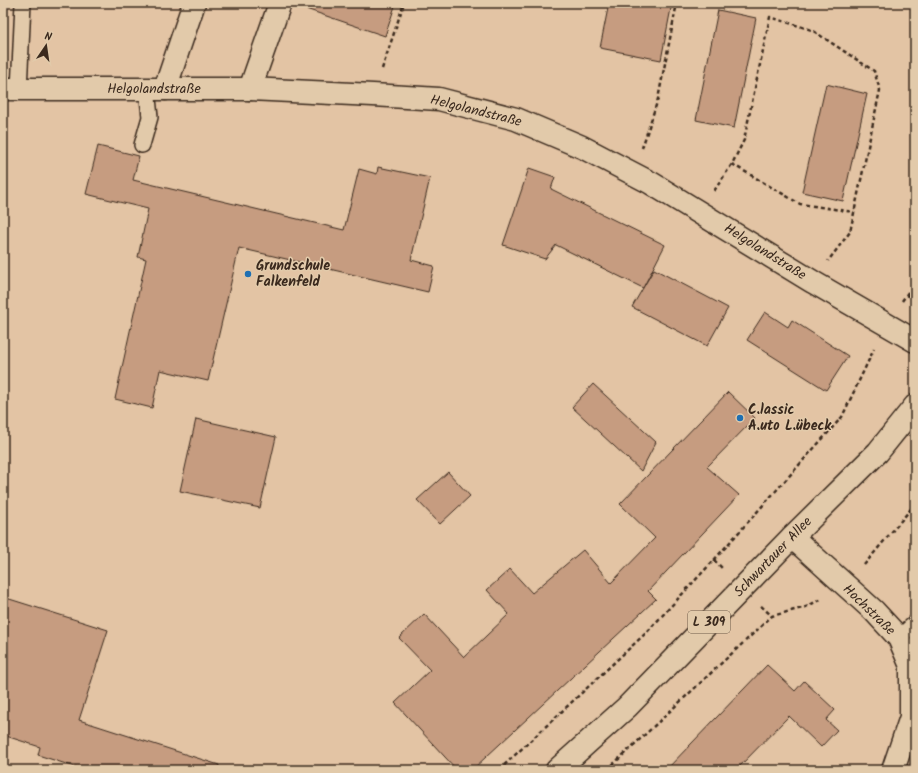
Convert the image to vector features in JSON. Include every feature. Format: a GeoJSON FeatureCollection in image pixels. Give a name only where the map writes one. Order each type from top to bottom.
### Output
{"type":"FeatureCollection","features":[{"type":"Feature","properties":{"kind":"street"},"geometry":{"type":"LineString","coordinates":[[156,89],[194,3]]}},
{"type":"Feature","properties":{"kind":"street"},"geometry":{"type":"LineString","coordinates":[[250,89],[280,3]]}},
{"type":"Feature","properties":{"kind":"street","name":"Helgolandstraße"},"geometry":{"type":"LineString","coordinates":[[11,90],[250,89],[373,95],[439,100],[516,119],[582,147],[633,173],[700,212],[812,282],[915,341]]}},
{"type":"Feature","properties":{"kind":"street","name":"Schwartauer Allee"},"geometry":{"type":"LineString","coordinates":[[557,770],[627,707],[792,537],[878,452],[915,406]]}},
{"type":"Feature","properties":{"kind":"street","name":"Hochstraße"},"geometry":{"type":"LineString","coordinates":[[792,537],[844,586],[874,611],[899,638],[913,666],[911,717],[893,770]]}},
{"type":"Feature","properties":{"kind":"lane"},"geometry":{"type":"LineString","coordinates":[[11,90],[23,3]]}},
{"type":"Feature","properties":{"kind":"lane"},"geometry":{"type":"LineString","coordinates":[[142,145],[156,89]]}},
{"type":"Feature","properties":{"kind":"lane"},"geometry":{"type":"LineString","coordinates":[[899,638],[915,624]]}},
{"type":"Feature","properties":{"kind":"path"},"geometry":{"type":"LineString","coordinates":[[373,95],[404,3]]}},
{"type":"Feature","properties":{"kind":"path"},"geometry":{"type":"LineString","coordinates":[[633,173],[658,99],[677,3]]}},
{"type":"Feature","properties":{"kind":"path"},"geometry":{"type":"LineString","coordinates":[[700,212],[732,164],[744,140],[770,17],[812,30],[874,71],[880,90],[850,232],[812,282]]}},
{"type":"Feature","properties":{"kind":"path"},"geometry":{"type":"LineString","coordinates":[[732,164],[800,204],[854,212]]}},
{"type":"Feature","properties":{"kind":"path"},"geometry":{"type":"LineString","coordinates":[[499,770],[646,632],[714,560],[842,416],[874,350],[915,282]]}},
{"type":"Feature","properties":{"kind":"path"},"geometry":{"type":"LineString","coordinates":[[906,295],[915,298]]}},
{"type":"Feature","properties":{"kind":"path"},"geometry":{"type":"LineString","coordinates":[[607,770],[772,616],[806,607],[844,586],[870,559],[915,504]]}},
{"type":"Feature","properties":{"kind":"building"},"geometry":{"type":"Polygon","coordinates":[[[300,3],[396,3],[385,36],[300,7],[300,3]]]}},
{"type":"Feature","properties":{"kind":"building"},"geometry":{"type":"Polygon","coordinates":[[[609,3],[672,3],[661,60],[600,48],[609,3]]]}},
{"type":"Feature","properties":{"kind":"building"},"geometry":{"type":"Polygon","coordinates":[[[718,10],[756,18],[734,128],[696,120],[718,10]]]}},
{"type":"Feature","properties":{"kind":"building"},"geometry":{"type":"Polygon","coordinates":[[[826,84],[867,94],[843,201],[802,192],[826,84]]]}},
{"type":"Feature","properties":{"kind":"building"},"geometry":{"type":"Polygon","coordinates":[[[98,146],[139,156],[133,180],[344,230],[359,169],[377,174],[378,167],[430,178],[411,260],[434,266],[428,292],[239,248],[208,381],[160,370],[152,408],[115,399],[146,259],[138,257],[148,209],[86,194],[98,146]]]}},
{"type":"Feature","properties":{"kind":"building"},"geometry":{"type":"Polygon","coordinates":[[[529,168],[555,177],[551,189],[665,245],[643,288],[556,245],[545,259],[503,245],[529,168]]]}},
{"type":"Feature","properties":{"kind":"building"},"geometry":{"type":"Polygon","coordinates":[[[654,269],[728,308],[707,346],[632,307],[654,269]]]}},
{"type":"Feature","properties":{"kind":"building"},"geometry":{"type":"Polygon","coordinates":[[[765,312],[788,327],[792,320],[848,356],[826,390],[747,340],[765,312]]]}},
{"type":"Feature","properties":{"kind":"building"},"geometry":{"type":"Polygon","coordinates":[[[593,384],[656,442],[641,471],[572,407],[593,384]]]}},
{"type":"Feature","properties":{"kind":"building"},"geometry":{"type":"Polygon","coordinates":[[[728,392],[755,418],[707,467],[739,495],[648,591],[656,599],[472,770],[457,770],[395,703],[430,670],[399,638],[424,614],[464,657],[509,614],[487,590],[510,569],[532,593],[583,550],[611,583],[655,538],[620,504],[728,392]]]}},
{"type":"Feature","properties":{"kind":"building"},"geometry":{"type":"Polygon","coordinates":[[[196,419],[276,437],[260,508],[180,491],[196,419]]]}},
{"type":"Feature","properties":{"kind":"building"},"geometry":{"type":"Polygon","coordinates":[[[448,472],[470,496],[440,524],[417,500],[448,472]]]}},
{"type":"Feature","properties":{"kind":"building"},"geometry":{"type":"Polygon","coordinates":[[[3,597],[108,630],[79,720],[219,765],[218,770],[85,770],[38,755],[40,747],[3,735],[3,597]]]}},
{"type":"Feature","properties":{"kind":"building"},"geometry":{"type":"Polygon","coordinates":[[[767,665],[795,691],[804,681],[835,710],[826,720],[837,730],[821,747],[789,716],[736,770],[666,770],[767,665]]]}},
{"type":"Feature","properties":{"kind":"place","name":"Grundschule Falkenfeld"},"geometry":{"type":"Point","coordinates":[248,274]}},
{"type":"Feature","properties":{"kind":"place","name":"C.lassic A.uto L.übeck"},"geometry":{"type":"Point","coordinates":[740,418]}}]}
